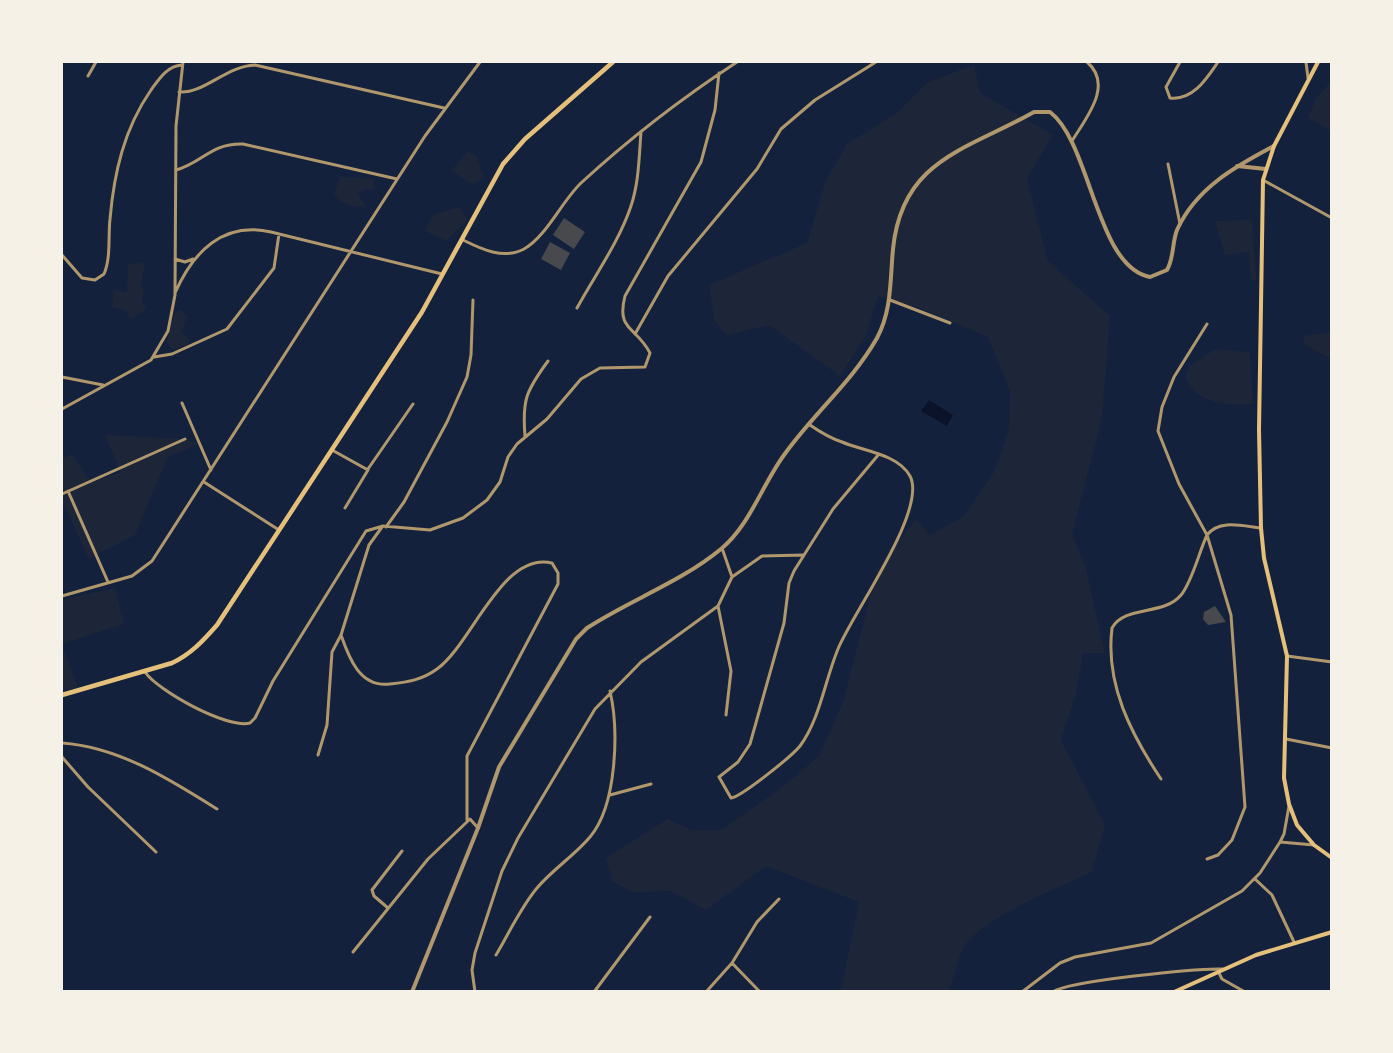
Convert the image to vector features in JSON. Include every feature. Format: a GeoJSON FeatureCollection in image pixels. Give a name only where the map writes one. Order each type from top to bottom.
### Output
{"type":"FeatureCollection","features":[{"type":"Feature","properties":{"kind":"main road"},"geometry":{"type":"LineString","coordinates":[[62,695],[145,672],[188,655],[206,639],[332,450],[444,275],[493,181],[514,150],[613,62]]}},
{"type":"Feature","properties":{"kind":"main road"},"geometry":{"type":"LineString","coordinates":[[1318,62],[1274,146],[1263,180],[1259,430],[1261,528],[1264,558],[1287,656],[1284,778],[1289,804],[1297,825],[1314,845],[1332,858]]}},
{"type":"Feature","properties":{"kind":"main road"},"geometry":{"type":"LineString","coordinates":[[1174,992],[1220,970],[1294,942],[1332,932]]}},
{"type":"Feature","properties":{"kind":"street"},"geometry":{"type":"LineString","coordinates":[[88,76],[96,62]]}},
{"type":"Feature","properties":{"kind":"street"},"geometry":{"type":"LineString","coordinates":[[62,596],[132,576],[152,561],[444,108],[480,62]]}},
{"type":"Feature","properties":{"kind":"street"},"geometry":{"type":"LineString","coordinates":[[463,240],[488,251],[511,253],[523,250],[537,238],[579,185],[667,109],[737,62]]}},
{"type":"Feature","properties":{"kind":"street"},"geometry":{"type":"LineString","coordinates":[[635,334],[668,276],[756,169],[781,129],[815,100],[876,62]]}},
{"type":"Feature","properties":{"kind":"street"},"geometry":{"type":"LineString","coordinates":[[1072,141],[1099,92],[1099,80],[1087,62]]}},
{"type":"Feature","properties":{"kind":"street"},"geometry":{"type":"LineString","coordinates":[[1180,62],[1166,87],[1170,98],[1181,98],[1192,92],[1218,62]]}},
{"type":"Feature","properties":{"kind":"street"},"geometry":{"type":"LineString","coordinates":[[1306,62],[1308,78]]}},
{"type":"Feature","properties":{"kind":"street"},"geometry":{"type":"LineString","coordinates":[[154,357],[168,331],[175,295],[176,170],[182,63]]}},
{"type":"Feature","properties":{"kind":"street"},"geometry":{"type":"LineString","coordinates":[[62,255],[82,278],[95,280],[104,274],[112,198],[122,146],[139,108],[157,82],[171,68],[182,63]]}},
{"type":"Feature","properties":{"kind":"street"},"geometry":{"type":"LineString","coordinates":[[179,92],[190,91],[236,68],[255,65],[444,108]]}},
{"type":"Feature","properties":{"kind":"street"},"geometry":{"type":"LineString","coordinates":[[145,672],[157,686],[200,709],[236,723],[250,723],[255,718],[273,681],[366,531],[385,526],[430,530],[463,518],[487,500],[500,482],[511,451],[547,419],[581,379],[594,370],[620,365],[645,367],[650,353],[622,317],[625,296],[701,162],[715,110],[719,73]]}},
{"type":"Feature","properties":{"kind":"street"},"geometry":{"type":"LineString","coordinates":[[412,992],[506,752],[580,634],[604,617],[722,548],[751,511],[784,455],[868,352],[883,324],[890,300],[897,220],[906,201],[930,168],[947,156],[1034,112],[1050,112],[1072,141],[1091,193],[1117,250],[1138,273],[1150,277],[1167,270],[1181,224],[1206,190],[1236,166],[1274,146]]}},
{"type":"Feature","properties":{"kind":"street"},"geometry":{"type":"LineString","coordinates":[[577,308],[611,248],[631,206],[636,184],[641,132]]}},
{"type":"Feature","properties":{"kind":"street"},"geometry":{"type":"LineString","coordinates":[[176,170],[187,166],[213,148],[237,144],[313,158],[398,179]]}},
{"type":"Feature","properties":{"kind":"street"},"geometry":{"type":"LineString","coordinates":[[1168,164],[1181,224]]}},
{"type":"Feature","properties":{"kind":"street"},"geometry":{"type":"LineString","coordinates":[[1236,166],[1266,169]]}},
{"type":"Feature","properties":{"kind":"street"},"geometry":{"type":"LineString","coordinates":[[1263,180],[1332,218]]}},
{"type":"Feature","properties":{"kind":"street"},"geometry":{"type":"LineString","coordinates":[[175,295],[194,259],[209,243],[234,232],[260,230],[444,275]]}},
{"type":"Feature","properties":{"kind":"street"},"geometry":{"type":"LineString","coordinates":[[62,409],[154,357],[172,354],[227,329],[274,268],[279,234]]}},
{"type":"Feature","properties":{"kind":"street"},"geometry":{"type":"LineString","coordinates":[[175,259],[185,262],[194,259]]}},
{"type":"Feature","properties":{"kind":"street"},"geometry":{"type":"LineString","coordinates":[[318,755],[327,725],[332,652],[341,634],[369,545],[404,502],[447,422],[467,377],[471,355],[473,300]]}},
{"type":"Feature","properties":{"kind":"street"},"geometry":{"type":"LineString","coordinates":[[890,300],[950,323]]}},
{"type":"Feature","properties":{"kind":"street"},"geometry":{"type":"LineString","coordinates":[[1207,324],[1174,377],[1162,407],[1158,431],[1182,492],[1206,535],[1232,615],[1245,807],[1238,831],[1232,840],[1218,855],[1207,859]]}},
{"type":"Feature","properties":{"kind":"street"},"geometry":{"type":"LineString","coordinates":[[525,437],[522,419],[527,393],[548,361]]}},
{"type":"Feature","properties":{"kind":"street"},"geometry":{"type":"LineString","coordinates":[[62,377],[105,385]]}},
{"type":"Feature","properties":{"kind":"street"},"geometry":{"type":"LineString","coordinates":[[182,403],[212,470]]}},
{"type":"Feature","properties":{"kind":"street"},"geometry":{"type":"LineString","coordinates":[[345,508],[413,404]]}},
{"type":"Feature","properties":{"kind":"street"},"geometry":{"type":"LineString","coordinates":[[810,425],[844,443],[879,454],[903,467],[910,476],[914,488],[910,506],[881,573],[838,648],[822,697],[801,745],[749,789],[731,798],[719,777],[738,762],[750,744],[784,623],[789,583],[803,555],[843,494],[879,454]]}},
{"type":"Feature","properties":{"kind":"street"},"geometry":{"type":"LineString","coordinates":[[62,494],[186,439]]}},
{"type":"Feature","properties":{"kind":"street"},"geometry":{"type":"LineString","coordinates":[[332,450],[368,470]]}},
{"type":"Feature","properties":{"kind":"street"},"geometry":{"type":"LineString","coordinates":[[204,482],[279,530]]}},
{"type":"Feature","properties":{"kind":"street"},"geometry":{"type":"LineString","coordinates":[[68,491],[108,582]]}},
{"type":"Feature","properties":{"kind":"street"},"geometry":{"type":"LineString","coordinates":[[1161,779],[1135,739],[1122,709],[1112,665],[1112,628],[1121,618],[1163,607],[1182,595],[1206,535],[1214,528],[1225,525],[1261,528]]}},
{"type":"Feature","properties":{"kind":"street"},"geometry":{"type":"LineString","coordinates":[[722,548],[732,577]]}},
{"type":"Feature","properties":{"kind":"street"},"geometry":{"type":"LineString","coordinates":[[475,992],[472,970],[475,952],[502,871],[518,838],[585,725],[610,691],[641,662],[718,606],[732,577],[762,556],[803,555]]}},
{"type":"Feature","properties":{"kind":"street"},"geometry":{"type":"LineString","coordinates":[[341,634],[349,658],[360,674],[378,686],[417,681],[439,668],[516,571],[542,560],[552,563],[558,573],[558,584],[483,721],[467,756],[467,820],[435,852],[352,952]]}},
{"type":"Feature","properties":{"kind":"street"},"geometry":{"type":"LineString","coordinates":[[718,606],[731,671],[726,715]]}},
{"type":"Feature","properties":{"kind":"street"},"geometry":{"type":"LineString","coordinates":[[1287,656],[1332,662]]}},
{"type":"Feature","properties":{"kind":"street"},"geometry":{"type":"LineString","coordinates":[[496,954],[536,889],[592,835],[609,795],[615,742],[614,710],[610,691]]}},
{"type":"Feature","properties":{"kind":"street"},"geometry":{"type":"LineString","coordinates":[[1286,739],[1332,748]]}},
{"type":"Feature","properties":{"kind":"street"},"geometry":{"type":"LineString","coordinates":[[62,743],[86,746],[121,755],[183,787],[217,809]]}},
{"type":"Feature","properties":{"kind":"street"},"geometry":{"type":"LineString","coordinates":[[62,757],[88,787],[156,852]]}},
{"type":"Feature","properties":{"kind":"street"},"geometry":{"type":"LineString","coordinates":[[609,795],[651,784]]}},
{"type":"Feature","properties":{"kind":"street"},"geometry":{"type":"LineString","coordinates":[[1022,992],[1043,973],[1067,960],[1141,947],[1163,938],[1227,901],[1255,879],[1280,842],[1284,834],[1289,804]]}},
{"type":"Feature","properties":{"kind":"street"},"geometry":{"type":"LineString","coordinates":[[467,820],[471,819],[478,828]]}},
{"type":"Feature","properties":{"kind":"street"},"geometry":{"type":"LineString","coordinates":[[1280,842],[1314,845]]}},
{"type":"Feature","properties":{"kind":"street"},"geometry":{"type":"LineString","coordinates":[[388,908],[374,896],[372,890],[402,851]]}},
{"type":"Feature","properties":{"kind":"street"},"geometry":{"type":"LineString","coordinates":[[1255,879],[1272,895],[1294,942]]}},
{"type":"Feature","properties":{"kind":"street"},"geometry":{"type":"LineString","coordinates":[[709,990],[732,963],[757,922],[779,898]]}},
{"type":"Feature","properties":{"kind":"street"},"geometry":{"type":"LineString","coordinates":[[594,992],[650,917]]}},
{"type":"Feature","properties":{"kind":"street"},"geometry":{"type":"LineString","coordinates":[[732,963],[760,992]]}},
{"type":"Feature","properties":{"kind":"street"},"geometry":{"type":"LineString","coordinates":[[1053,992],[1076,984],[1201,969],[1220,970],[1222,979],[1245,992]]}},
{"type":"Feature","properties":{"kind":"shaded area"},"geometry":{"type":"Polygon","coordinates":[[[974,65],[980,93],[1053,135],[1027,178],[1048,261],[1110,316],[1102,418],[1072,534],[1085,565],[1105,653],[1083,653],[1076,694],[1061,740],[1105,825],[1092,872],[1023,904],[973,936],[964,947],[949,991],[839,992],[859,902],[766,866],[706,910],[670,891],[632,892],[612,881],[606,858],[668,819],[692,830],[721,830],[780,789],[819,756],[843,702],[877,570],[916,519],[930,535],[964,516],[994,472],[1009,429],[1010,391],[988,337],[920,308],[878,296],[866,336],[840,376],[769,325],[726,335],[714,320],[709,285],[807,243],[825,182],[847,144],[897,113],[928,82],[974,65]]]}},
{"type":"Feature","properties":{"kind":"shaded area"},"geometry":{"type":"Polygon","coordinates":[[[1330,83],[1332,84],[1331,131],[1308,118],[1316,98],[1330,83]]]}},
{"type":"Feature","properties":{"kind":"shaded area"},"geometry":{"type":"Polygon","coordinates":[[[468,151],[477,157],[484,178],[472,184],[451,171],[468,151]]]}},
{"type":"Feature","properties":{"kind":"shaded area"},"geometry":{"type":"Polygon","coordinates":[[[340,177],[374,179],[374,190],[366,189],[358,193],[366,207],[348,205],[337,198],[334,194],[340,177]]]}},
{"type":"Feature","properties":{"kind":"shaded area"},"geometry":{"type":"Polygon","coordinates":[[[459,207],[468,220],[446,241],[425,231],[433,215],[459,207]]]}},
{"type":"Feature","properties":{"kind":"shaded area"},"geometry":{"type":"Polygon","coordinates":[[[1252,220],[1256,280],[1251,281],[1249,252],[1225,255],[1215,221],[1252,220]]]}},
{"type":"Feature","properties":{"kind":"shaded area"},"geometry":{"type":"Polygon","coordinates":[[[145,262],[141,287],[144,289],[142,303],[147,306],[143,313],[139,313],[134,319],[128,316],[126,310],[112,307],[114,290],[127,292],[128,264],[145,262]]]}},
{"type":"Feature","properties":{"kind":"shaded area"},"geometry":{"type":"Polygon","coordinates":[[[181,310],[187,316],[182,332],[189,340],[188,344],[173,350],[167,342],[175,312],[181,310]]]}},
{"type":"Feature","properties":{"kind":"shaded area"},"geometry":{"type":"Polygon","coordinates":[[[1331,332],[1331,359],[1305,345],[1303,336],[1331,332]]]}},
{"type":"Feature","properties":{"kind":"shaded area"},"geometry":{"type":"Polygon","coordinates":[[[1215,349],[1250,352],[1253,404],[1213,401],[1204,398],[1190,385],[1185,376],[1190,366],[1215,349]]]}},
{"type":"Feature","properties":{"kind":"shaded area"},"geometry":{"type":"Polygon","coordinates":[[[929,400],[953,415],[947,426],[921,411],[929,400]]]}},
{"type":"Feature","properties":{"kind":"shaded area"},"geometry":{"type":"Polygon","coordinates":[[[105,435],[185,439],[199,444],[168,457],[135,535],[89,559],[65,506],[62,507],[62,459],[72,454],[90,480],[121,473],[105,435]]]}},
{"type":"Feature","properties":{"kind":"shaded area"},"geometry":{"type":"Polygon","coordinates":[[[115,588],[124,624],[62,644],[62,600],[115,588]]]}},
{"type":"Feature","properties":{"kind":"shaded area"},"geometry":{"type":"Polygon","coordinates":[[[62,644],[78,688],[62,691],[62,644]]]}},
{"type":"Feature","properties":{"kind":"building"},"geometry":{"type":"Polygon","coordinates":[[[564,218],[585,232],[574,249],[553,235],[564,218]]]}},
{"type":"Feature","properties":{"kind":"building"},"geometry":{"type":"Polygon","coordinates":[[[550,242],[570,253],[561,270],[541,259],[550,242]]]}},
{"type":"Feature","properties":{"kind":"building"},"geometry":{"type":"Polygon","coordinates":[[[1215,606],[1226,622],[1208,625],[1203,619],[1204,612],[1215,606]]]}}]}
